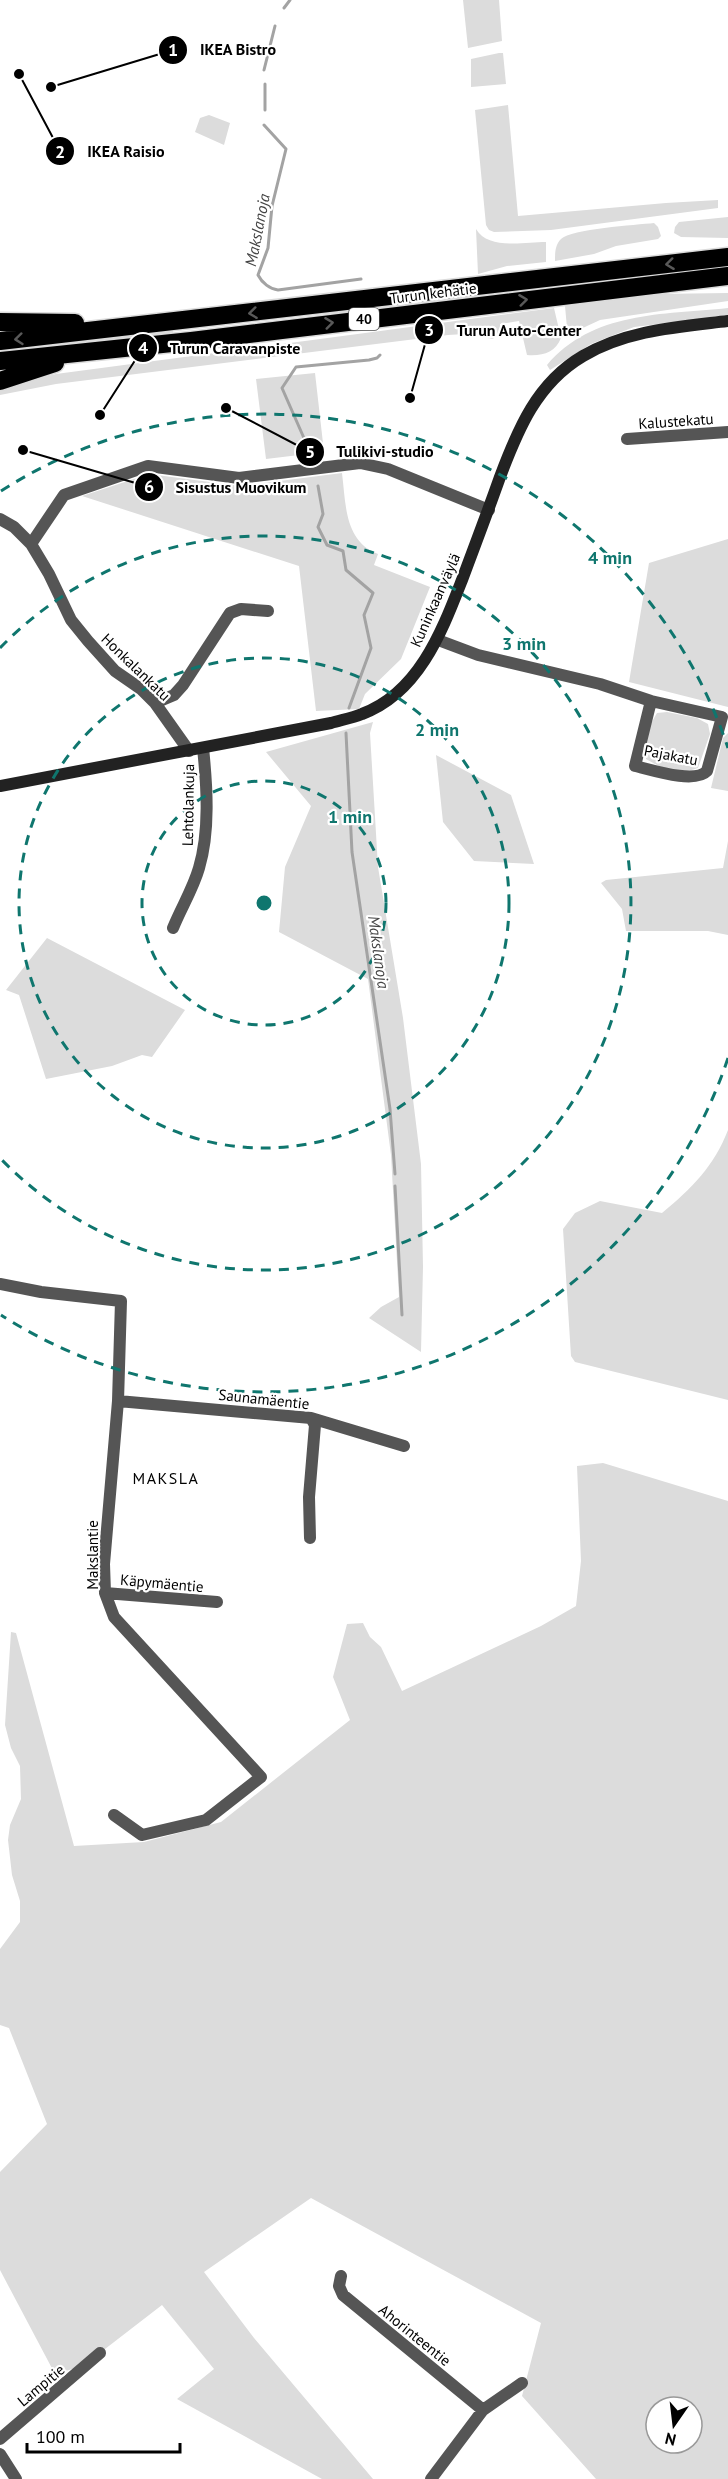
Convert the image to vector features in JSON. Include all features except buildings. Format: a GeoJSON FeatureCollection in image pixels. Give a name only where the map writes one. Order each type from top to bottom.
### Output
{"type":"FeatureCollection","features":[{"type":"Feature","properties":{"kind":"highway","name":"Turun kehätie"},"geometry":{"type":"LineString","coordinates":[[0,341],[728,257]]}},
{"type":"Feature","properties":{"kind":"highway","name":"Turun kehätie"},"geometry":{"type":"LineString","coordinates":[[0,361],[728,276]]}},
{"type":"Feature","properties":{"kind":"highway"},"geometry":{"type":"LineString","coordinates":[[0,322],[139,325]]}},
{"type":"Feature","properties":{"kind":"highway"},"geometry":{"type":"LineString","coordinates":[[0,381],[89,352]]}},
{"type":"Feature","properties":{"kind":"street","name":"Kuninkaanväylä"},"geometry":{"type":"LineString","coordinates":[[0,786],[331,723],[362,714],[386,700],[422,666],[438,640],[525,415],[546,385],[568,365],[601,346],[639,333],[728,321]]}},
{"type":"Feature","properties":{"kind":"street","name":"Kalustekatu"},"geometry":{"type":"LineString","coordinates":[[627,440],[728,432]]}},
{"type":"Feature","properties":{"kind":"street"},"geometry":{"type":"LineString","coordinates":[[31,544],[64,495],[148,466],[239,478],[360,463],[388,469],[489,510]]}},
{"type":"Feature","properties":{"kind":"street","name":"Honkalankatu"},"geometry":{"type":"LineString","coordinates":[[0,519],[14,527],[31,544],[49,574],[71,620],[115,670],[155,702],[189,751]]}},
{"type":"Feature","properties":{"kind":"street"},"geometry":{"type":"LineString","coordinates":[[155,702],[174,695],[183,685],[230,613],[241,609],[268,611]]}},
{"type":"Feature","properties":{"kind":"street","name":"Pajakatu"},"geometry":{"type":"LineString","coordinates":[[438,640],[478,654],[600,684],[651,701],[722,717],[707,771],[703,776],[687,777],[635,766],[651,701]]}},
{"type":"Feature","properties":{"kind":"street","name":"Lehtolankuja"},"geometry":{"type":"LineString","coordinates":[[173,928],[193,887],[204,848],[206,771],[203,748]]}},
{"type":"Feature","properties":{"kind":"street","name":"Makslantie"},"geometry":{"type":"LineString","coordinates":[[0,1284],[41,1292],[121,1301],[118,1401],[107,1507],[105,1593],[114,1617],[261,1777],[206,1820],[142,1835],[114,1815]]}},
{"type":"Feature","properties":{"kind":"street","name":"Saunamäentie"},"geometry":{"type":"LineString","coordinates":[[118,1401],[311,1418],[404,1446]]}},
{"type":"Feature","properties":{"kind":"street"},"geometry":{"type":"LineString","coordinates":[[310,1538],[309,1497],[315,1425],[311,1418]]}},
{"type":"Feature","properties":{"kind":"street","name":"Käpymäentie"},"geometry":{"type":"LineString","coordinates":[[105,1593],[217,1602]]}},
{"type":"Feature","properties":{"kind":"street","name":"Ahorinteentie"},"geometry":{"type":"LineString","coordinates":[[341,2276],[339,2286],[343,2295],[483,2410]]}},
{"type":"Feature","properties":{"kind":"street","name":"Lampitie"},"geometry":{"type":"LineString","coordinates":[[0,2439],[100,2353]]}},
{"type":"Feature","properties":{"kind":"street"},"geometry":{"type":"LineString","coordinates":[[431,2479],[483,2410],[522,2383]]}},
{"type":"Feature","properties":{"kind":"street"},"geometry":{"type":"LineString","coordinates":[[0,2454],[16,2479]]}},
{"type":"Feature","properties":{"kind":"shaded area"},"geometry":{"type":"Polygon","coordinates":[[[463,0],[499,0],[502,41],[468,48],[463,0]]]}},
{"type":"Feature","properties":{"kind":"shaded area"},"geometry":{"type":"Polygon","coordinates":[[[503,53],[506,84],[471,87],[471,59],[503,53]]]}},
{"type":"Feature","properties":{"kind":"shaded area"},"geometry":{"type":"Polygon","coordinates":[[[508,105],[518,216],[718,200],[718,208],[551,230],[494,232],[489,230],[486,225],[475,110],[508,105]]]}},
{"type":"Feature","properties":{"kind":"shaded area"},"geometry":{"type":"Polygon","coordinates":[[[209,115],[230,123],[224,145],[195,132],[200,118],[209,115]]]}},
{"type":"Feature","properties":{"kind":"shaded area"},"geometry":{"type":"Polygon","coordinates":[[[728,217],[728,238],[681,237],[674,233],[679,222],[728,217]]]}},
{"type":"Feature","properties":{"kind":"shaded area"},"geometry":{"type":"Polygon","coordinates":[[[654,223],[661,236],[658,239],[616,246],[594,254],[555,261],[558,244],[567,236],[590,230],[654,223]]]}},
{"type":"Feature","properties":{"kind":"shaded area"},"geometry":{"type":"Polygon","coordinates":[[[476,229],[482,236],[498,242],[546,242],[546,262],[507,266],[478,274],[476,229]]]}},
{"type":"Feature","properties":{"kind":"shaded area"},"geometry":{"type":"Polygon","coordinates":[[[728,293],[728,301],[600,320],[572,333],[567,328],[565,306],[657,294],[728,293]]]}},
{"type":"Feature","properties":{"kind":"shaded area"},"geometry":{"type":"Polygon","coordinates":[[[554,308],[561,338],[548,353],[538,355],[527,355],[519,321],[500,324],[500,331],[493,339],[465,334],[448,335],[56,384],[0,395],[0,388],[56,374],[554,308]]]}},
{"type":"Feature","properties":{"kind":"shaded area"},"geometry":{"type":"Polygon","coordinates":[[[728,308],[728,316],[634,327],[591,344],[550,370],[547,365],[565,347],[585,334],[607,325],[654,315],[728,308]]]}},
{"type":"Feature","properties":{"kind":"shaded area"},"geometry":{"type":"Polygon","coordinates":[[[170,330],[173,334],[0,353],[0,348],[170,330]]]}},
{"type":"Feature","properties":{"kind":"shaded area"},"geometry":{"type":"Polygon","coordinates":[[[315,373],[324,452],[266,459],[256,379],[315,373]]]}},
{"type":"Feature","properties":{"kind":"shaded area"},"geometry":{"type":"Polygon","coordinates":[[[342,473],[349,520],[359,540],[378,554],[374,565],[430,587],[401,659],[365,694],[359,709],[316,711],[299,566],[82,496],[149,474],[240,486],[342,473]]]}},
{"type":"Feature","properties":{"kind":"shaded area"},"geometry":{"type":"Polygon","coordinates":[[[728,539],[728,707],[629,682],[649,563],[728,539]]]}},
{"type":"Feature","properties":{"kind":"shaded area"},"geometry":{"type":"Polygon","coordinates":[[[667,712],[697,718],[708,724],[710,734],[698,768],[685,771],[672,770],[646,759],[646,741],[651,724],[657,713],[667,712]]]}},
{"type":"Feature","properties":{"kind":"shaded area"},"geometry":{"type":"Polygon","coordinates":[[[373,722],[370,733],[378,867],[403,1018],[421,1164],[423,1267],[421,1352],[369,1318],[381,1307],[399,1297],[391,1155],[368,979],[279,932],[285,867],[311,806],[266,752],[373,722]]]}},
{"type":"Feature","properties":{"kind":"shaded area"},"geometry":{"type":"Polygon","coordinates":[[[728,733],[728,791],[711,788],[723,738],[728,733]]]}},
{"type":"Feature","properties":{"kind":"shaded area"},"geometry":{"type":"Polygon","coordinates":[[[436,755],[511,795],[534,864],[474,861],[443,822],[436,755]]]}},
{"type":"Feature","properties":{"kind":"shaded area"},"geometry":{"type":"Polygon","coordinates":[[[728,841],[728,935],[708,931],[626,931],[622,909],[601,883],[606,880],[723,868],[728,841]]]}},
{"type":"Feature","properties":{"kind":"shaded area"},"geometry":{"type":"Polygon","coordinates":[[[47,938],[185,1010],[152,1057],[142,1055],[112,1066],[46,1079],[19,995],[6,990],[47,938]]]}},
{"type":"Feature","properties":{"kind":"shaded area"},"geometry":{"type":"Polygon","coordinates":[[[728,1130],[728,1400],[575,1362],[571,1356],[563,1229],[575,1213],[600,1201],[662,1213],[701,1176],[716,1155],[728,1130]]]}},
{"type":"Feature","properties":{"kind":"shaded area"},"geometry":{"type":"Polygon","coordinates":[[[603,1463],[728,1501],[728,2479],[596,2479],[522,2396],[541,2323],[311,2198],[204,2272],[254,2338],[373,2479],[322,2479],[177,2399],[214,2369],[162,2305],[83,2366],[55,2374],[0,2270],[0,2172],[47,2124],[9,2028],[0,2025],[0,1949],[20,1922],[20,1901],[12,1875],[8,1840],[10,1825],[21,1799],[20,1766],[11,1748],[5,1725],[11,1632],[16,1633],[74,1846],[144,1842],[221,1822],[350,1720],[333,1677],[347,1624],[363,1623],[370,1637],[381,1647],[402,1691],[541,1626],[576,1606],[581,1561],[577,1466],[603,1463]]]}},
{"type":"Feature","properties":{"kind":"waterway","name":"Makslanoja"},"geometry":{"type":"LineString","coordinates":[[284,8],[290,0]]}},
{"type":"Feature","properties":{"kind":"waterway","name":"Makslanoja"},"geometry":{"type":"LineString","coordinates":[[264,70],[275,26]]}},
{"type":"Feature","properties":{"kind":"waterway","name":"Makslanoja"},"geometry":{"type":"LineString","coordinates":[[265,84],[265,110]]}},
{"type":"Feature","properties":{"kind":"waterway","name":"Makslanoja"},"geometry":{"type":"LineString","coordinates":[[264,125],[286,149],[272,206],[268,248],[258,275],[269,287],[278,290],[361,279]]}},
{"type":"Feature","properties":{"kind":"waterway","name":"Makslanoja"},"geometry":{"type":"LineString","coordinates":[[307,445],[282,388],[296,367],[369,360],[380,355]]}},
{"type":"Feature","properties":{"kind":"waterway","name":"Makslanoja"},"geometry":{"type":"LineString","coordinates":[[318,486],[323,514],[318,527],[327,545],[343,551],[346,570],[373,593],[364,615],[371,648],[349,708]]}},
{"type":"Feature","properties":{"kind":"waterway","name":"Makslanoja"},"geometry":{"type":"LineString","coordinates":[[346,733],[352,852],[390,1109],[395,1174]]}},
{"type":"Feature","properties":{"kind":"waterway","name":"Makslanoja"},"geometry":{"type":"LineString","coordinates":[[395,1186],[402,1315]]}},
{"type":"Feature","properties":{"kind":"place","name":"IKEA Raisio"},"geometry":{"type":"Point","coordinates":[19,74]}},
{"type":"Feature","properties":{"kind":"place","name":"IKEA Bistro"},"geometry":{"type":"Point","coordinates":[51,87]}},
{"type":"Feature","properties":{"kind":"place","name":"Turun Auto-Center"},"geometry":{"type":"Point","coordinates":[410,398]}},
{"type":"Feature","properties":{"kind":"place","name":"Tulikivi-studio"},"geometry":{"type":"Point","coordinates":[226,408]}},
{"type":"Feature","properties":{"kind":"place","name":"Turun Caravanpiste"},"geometry":{"type":"Point","coordinates":[100,415]}},
{"type":"Feature","properties":{"kind":"place","name":"Sisustus Muovikum"},"geometry":{"type":"Point","coordinates":[23,450]}},
{"type":"Feature","properties":{"kind":"district","name":"MAKSLA"},"geometry":{"type":"Point","coordinates":[166,1478]}}]}
